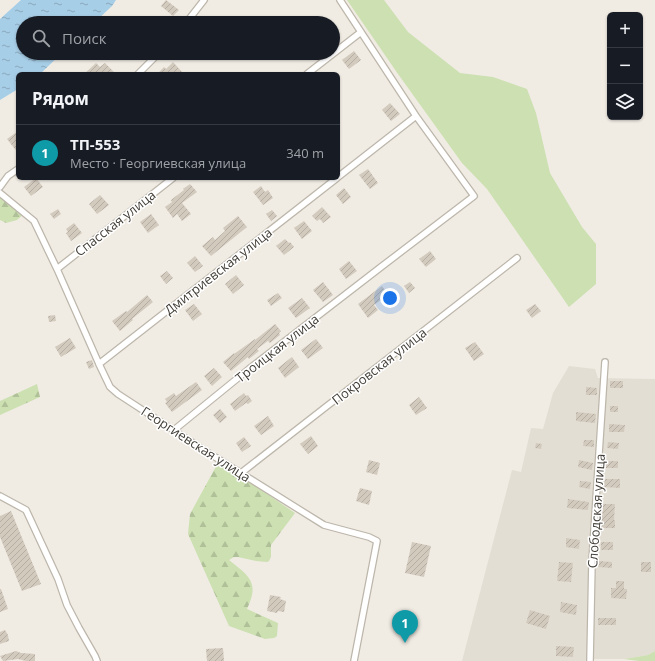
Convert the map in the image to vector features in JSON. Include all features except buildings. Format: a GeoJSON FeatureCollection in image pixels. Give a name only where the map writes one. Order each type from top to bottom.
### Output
{"type":"FeatureCollection","features":[{"type":"Feature","properties":{"kind":"street"},"geometry":{"type":"LineString","coordinates":[[191,16],[204,0]]}},
{"type":"Feature","properties":{"kind":"street"},"geometry":{"type":"LineString","coordinates":[[340,0],[416,116]]}},
{"type":"Feature","properties":{"kind":"street"},"geometry":{"type":"LineString","coordinates":[[340,48],[361,32]]}},
{"type":"Feature","properties":{"kind":"street"},"geometry":{"type":"LineString","coordinates":[[140,72],[152,60]]}},
{"type":"Feature","properties":{"kind":"street"},"geometry":{"type":"LineString","coordinates":[[310,72],[325,60]]}},
{"type":"Feature","properties":{"kind":"street","name":"Дмитриевская улица"},"geometry":{"type":"LineString","coordinates":[[340,175],[416,116]]}},
{"type":"Feature","properties":{"kind":"street","name":"Троицкая улица"},"geometry":{"type":"LineString","coordinates":[[174,430],[249,369],[381,266],[474,196],[416,116]]}},
{"type":"Feature","properties":{"kind":"street"},"geometry":{"type":"LineString","coordinates":[[0,187],[8,176],[16,171]]}},
{"type":"Feature","properties":{"kind":"street","name":"Спасская улица"},"geometry":{"type":"LineString","coordinates":[[57,268],[170,180]]}},
{"type":"Feature","properties":{"kind":"street","name":"Дмитриевская улица"},"geometry":{"type":"LineString","coordinates":[[99,364],[333,180]]}},
{"type":"Feature","properties":{"kind":"street","name":"Георгиевская улица"},"geometry":{"type":"LineString","coordinates":[[0,193],[34,221],[57,268],[110,387],[118,394],[324,525],[369,537],[377,541],[354,661]]}},
{"type":"Feature","properties":{"kind":"street","name":"Покровская улица"},"geometry":{"type":"LineString","coordinates":[[241,473],[517,258]]}},
{"type":"Feature","properties":{"kind":"street","name":"Слободская улица"},"geometry":{"type":"LineString","coordinates":[[590,661],[592,561],[605,362]]}},
{"type":"Feature","properties":{"kind":"street"},"geometry":{"type":"LineString","coordinates":[[0,496],[26,510],[58,579],[67,605],[97,661]]}},
{"type":"Feature","properties":{"kind":"shaded area"},"geometry":{"type":"Polygon","coordinates":[[[569,366],[595,369],[598,378],[655,379],[655,651],[648,655],[624,659],[592,659],[585,661],[462,661],[512,470],[521,472],[531,428],[543,429],[553,393],[569,366]]]}},
{"type":"Feature","properties":{"kind":"green space"},"geometry":{"type":"Polygon","coordinates":[[[347,0],[384,0],[408,32],[460,73],[493,77],[527,89],[536,113],[550,173],[582,227],[596,244],[596,284],[569,307],[487,189],[462,163],[347,0]]]}},
{"type":"Feature","properties":{"kind":"green space"},"geometry":{"type":"Polygon","coordinates":[[[0,195],[25,213],[17,220],[6,223],[0,220],[0,195]]]}},
{"type":"Feature","properties":{"kind":"green space"},"geometry":{"type":"Polygon","coordinates":[[[37,384],[40,397],[0,415],[0,401],[37,384]]]}},
{"type":"Feature","properties":{"kind":"green space"},"geometry":{"type":"Polygon","coordinates":[[[219,461],[295,513],[271,545],[271,557],[269,561],[256,561],[238,557],[234,557],[229,560],[247,575],[250,580],[252,592],[251,600],[247,609],[278,623],[277,636],[274,638],[265,639],[229,626],[188,534],[190,514],[219,461]]]}},
{"type":"Feature","properties":{"kind":"green space"},"geometry":{"type":"Polygon","coordinates":[[[655,651],[655,661],[624,659],[648,655],[655,651]]]}},
{"type":"Feature","properties":{"kind":"water"},"geometry":{"type":"Polygon","coordinates":[[[21,0],[116,0],[101,16],[16,16],[16,60],[55,60],[42,72],[16,72],[16,90],[0,100],[0,19],[21,0]]]}},
{"type":"Feature","properties":{"kind":"place","name":"ТП-553"},"geometry":{"type":"Point","coordinates":[405,643]}}]}
